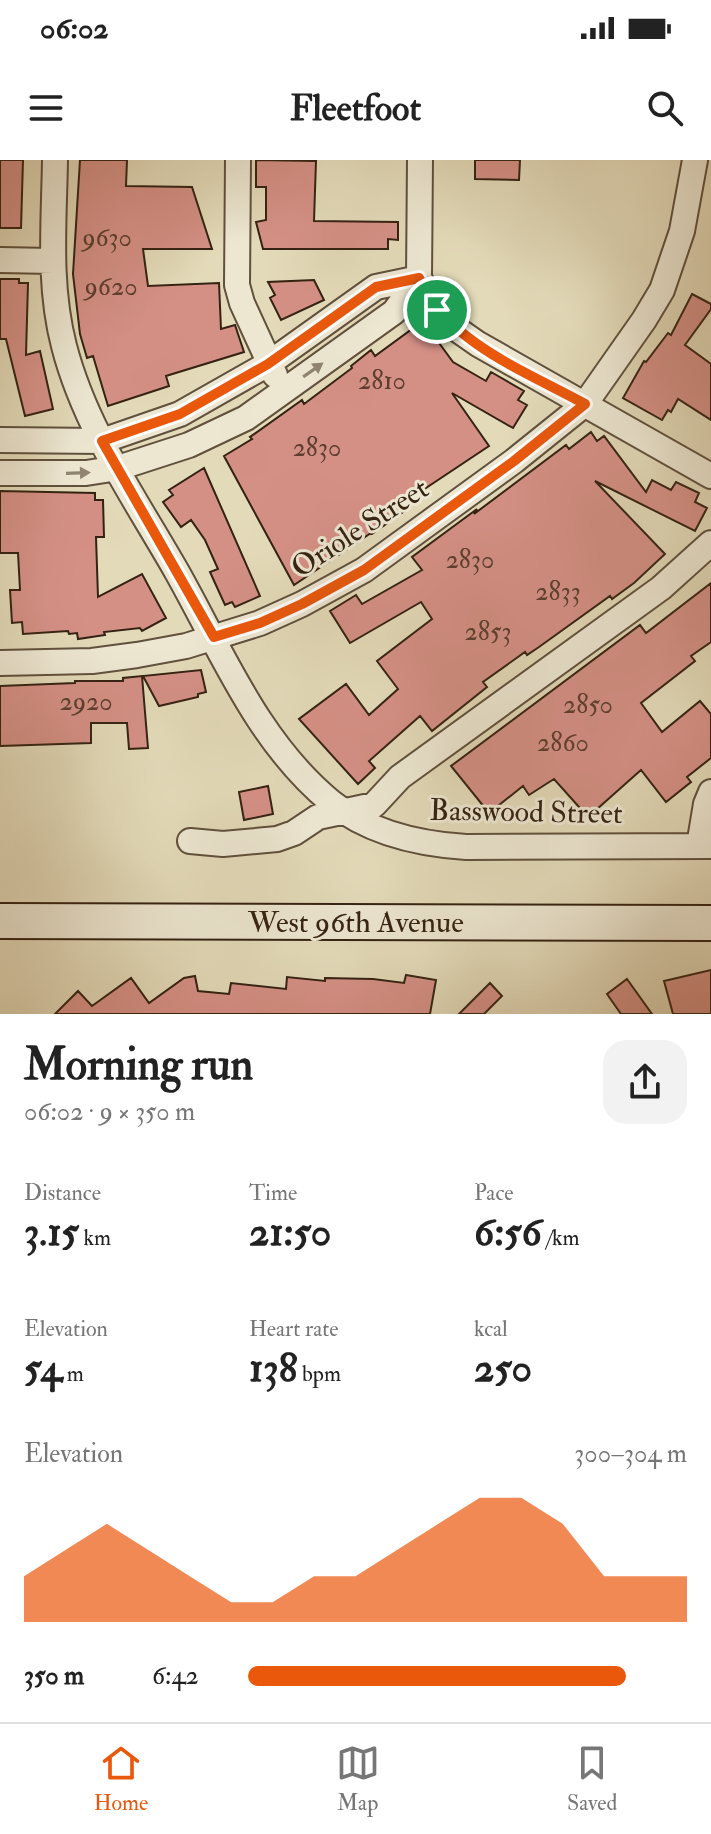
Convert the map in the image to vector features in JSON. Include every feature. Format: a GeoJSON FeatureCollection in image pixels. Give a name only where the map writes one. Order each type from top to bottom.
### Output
{"type":"FeatureCollection","features":[{"type":"Feature","properties":{"kind":"street","name":"Basswood Street"},"geometry":{"type":"LineString","coordinates":[[55,160],[55,299],[74,383],[110,455],[214,637],[247,703],[302,775],[346,813],[401,838],[427,845],[705,846]]}},
{"type":"Feature","properties":{"kind":"street"},"geometry":{"type":"LineString","coordinates":[[238,160],[237,285],[268,364],[285,390]]}},
{"type":"Feature","properties":{"kind":"street"},"geometry":{"type":"LineString","coordinates":[[420,160],[419,278],[437,310],[478,344],[711,476]]}},
{"type":"Feature","properties":{"kind":"street","name":"Oriole Street"},"geometry":{"type":"LineString","coordinates":[[0,663],[92,661],[186,646],[260,623],[364,570],[514,461],[585,404],[662,290],[682,231],[695,160]]}},
{"type":"Feature","properties":{"kind":"street"},"geometry":{"type":"LineString","coordinates":[[0,260],[53,261]]}},
{"type":"Feature","properties":{"kind":"street"},"geometry":{"type":"LineString","coordinates":[[0,473],[86,473],[110,455],[268,364],[376,287],[419,278]]}},
{"type":"Feature","properties":{"kind":"street"},"geometry":{"type":"LineString","coordinates":[[0,440],[110,455],[189,445],[246,418],[394,312],[419,278]]}},
{"type":"Feature","properties":{"kind":"street"},"geometry":{"type":"LineString","coordinates":[[190,841],[223,844],[277,839],[294,833],[318,817],[374,805],[400,777],[661,588],[711,543]]}},
{"type":"Feature","properties":{"kind":"street"},"geometry":{"type":"LineString","coordinates":[[705,846],[706,804],[711,792]]}},
{"type":"Feature","properties":{"kind":"street","name":"West 96th Avenue"},"geometry":{"type":"LineString","coordinates":[[0,921],[711,923]]}},
{"type":"Feature","properties":{"kind":"building"},"geometry":{"type":"Polygon","coordinates":[[[0,160],[23,160],[21,228],[0,228],[0,160]]]}},
{"type":"Feature","properties":{"kind":"building"},"geometry":{"type":"Polygon","coordinates":[[[80,160],[127,160],[126,186],[192,187],[212,249],[143,249],[148,286],[219,283],[221,329],[235,325],[244,352],[166,376],[169,386],[108,406],[93,356],[87,358],[80,334],[73,274],[80,160]]]}},
{"type":"Feature","properties":{"kind":"building"},"geometry":{"type":"Polygon","coordinates":[[[256,160],[316,161],[314,221],[398,222],[398,240],[388,239],[388,249],[263,249],[256,222],[266,220],[266,187],[256,187],[256,160]]]}},
{"type":"Feature","properties":{"kind":"building"},"geometry":{"type":"Polygon","coordinates":[[[475,160],[520,160],[519,180],[475,179],[475,160]]]}},
{"type":"Feature","properties":{"kind":"building"},"geometry":{"type":"Polygon","coordinates":[[[0,279],[19,279],[19,283],[28,283],[26,355],[40,351],[53,409],[25,416],[6,339],[0,339],[0,279]]]}},
{"type":"Feature","properties":{"kind":"building"},"geometry":{"type":"Polygon","coordinates":[[[314,280],[324,300],[281,320],[270,298],[275,295],[268,282],[314,280]]]}},
{"type":"Feature","properties":{"kind":"building"},"geometry":{"type":"Polygon","coordinates":[[[692,294],[711,304],[711,309],[685,345],[711,364],[711,420],[678,399],[662,420],[623,398],[644,361],[668,333],[671,335],[692,294]]]}},
{"type":"Feature","properties":{"kind":"building"},"geometry":{"type":"Polygon","coordinates":[[[423,321],[453,362],[486,381],[491,372],[524,391],[518,400],[527,405],[513,428],[452,393],[489,446],[402,504],[406,510],[294,585],[224,456],[252,439],[250,437],[302,400],[304,404],[371,350],[375,356],[423,321]]]}},
{"type":"Feature","properties":{"kind":"building"},"geometry":{"type":"Polygon","coordinates":[[[591,432],[597,441],[604,436],[646,492],[652,480],[671,490],[676,482],[699,493],[695,502],[707,508],[695,531],[595,481],[665,554],[612,599],[610,596],[539,647],[527,655],[525,652],[483,682],[487,687],[432,731],[420,716],[369,761],[375,768],[358,784],[299,719],[346,684],[369,715],[398,689],[377,661],[432,619],[421,602],[350,643],[330,611],[356,595],[362,604],[422,570],[412,557],[566,445],[569,449],[591,432]]]}},
{"type":"Feature","properties":{"kind":"building"},"geometry":{"type":"Polygon","coordinates":[[[204,468],[260,596],[235,607],[232,602],[225,605],[210,572],[218,569],[205,540],[191,520],[181,527],[163,502],[173,495],[169,490],[204,468]]]}},
{"type":"Feature","properties":{"kind":"building"},"geometry":{"type":"Polygon","coordinates":[[[0,491],[95,493],[95,500],[103,500],[104,537],[96,537],[98,597],[142,574],[166,618],[142,631],[140,628],[104,632],[105,635],[78,639],[77,633],[69,634],[68,631],[23,634],[22,622],[12,623],[10,590],[20,590],[18,553],[0,553],[0,491]]]}},
{"type":"Feature","properties":{"kind":"building"},"geometry":{"type":"Polygon","coordinates":[[[711,583],[711,642],[691,656],[695,661],[641,703],[662,732],[700,701],[711,714],[711,758],[687,777],[691,782],[666,802],[641,770],[588,817],[554,779],[529,795],[523,786],[489,813],[451,766],[640,625],[646,633],[711,583]]]}},
{"type":"Feature","properties":{"kind":"building"},"geometry":{"type":"Polygon","coordinates":[[[201,670],[206,692],[198,694],[198,697],[159,706],[143,676],[201,670]]]}},
{"type":"Feature","properties":{"kind":"building"},"geometry":{"type":"Polygon","coordinates":[[[142,676],[148,748],[129,749],[127,723],[91,723],[91,743],[0,746],[0,686],[123,681],[123,678],[142,676]]]}},
{"type":"Feature","properties":{"kind":"building"},"geometry":{"type":"Polygon","coordinates":[[[268,786],[273,814],[244,820],[239,792],[268,786]]]}},
{"type":"Feature","properties":{"kind":"building"},"geometry":{"type":"Polygon","coordinates":[[[711,970],[711,1014],[673,1014],[664,981],[711,970]]]}},
{"type":"Feature","properties":{"kind":"building"},"geometry":{"type":"Polygon","coordinates":[[[406,975],[436,980],[430,1014],[55,1014],[78,991],[92,1006],[131,978],[149,1003],[184,978],[195,976],[198,991],[229,994],[231,983],[286,989],[287,977],[325,981],[325,978],[373,979],[404,983],[406,975]]]}},
{"type":"Feature","properties":{"kind":"building"},"geometry":{"type":"Polygon","coordinates":[[[627,979],[652,1014],[621,1014],[607,994],[627,979]]]}},
{"type":"Feature","properties":{"kind":"building"},"geometry":{"type":"Polygon","coordinates":[[[490,983],[502,996],[484,1014],[459,1014],[490,983]]]}},
{"type":"Feature","properties":{"kind":"route"},"geometry":{"type":"LineString","coordinates":[[419,278],[437,310],[478,344],[585,404],[514,461],[364,570],[260,623],[214,637],[102,441],[180,414],[268,364],[376,287],[419,278]]}}]}
